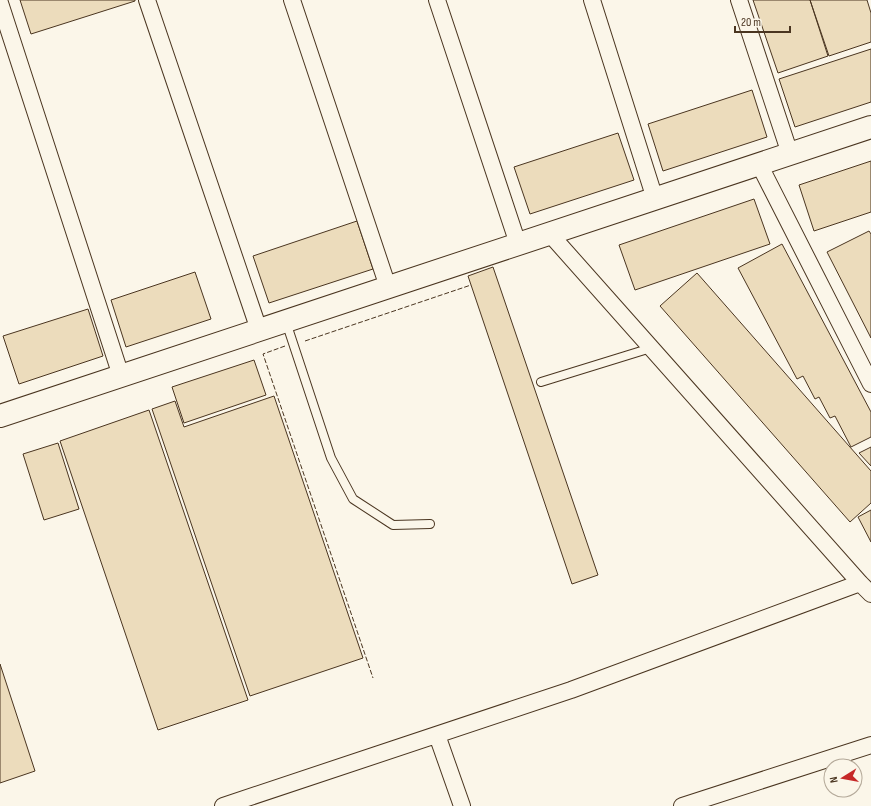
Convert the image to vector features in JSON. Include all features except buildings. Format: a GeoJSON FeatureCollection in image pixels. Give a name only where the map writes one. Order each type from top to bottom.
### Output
{"type":"FeatureCollection","features":[{"type":"Feature","properties":{"kind":"street"},"geometry":{"type":"LineString","coordinates":[[146,0],[259,330]]}},
{"type":"Feature","properties":{"kind":"street"},"geometry":{"type":"LineString","coordinates":[[292,0],[388,287]]}},
{"type":"Feature","properties":{"kind":"street"},"geometry":{"type":"LineString","coordinates":[[437,0],[518,244]]}},
{"type":"Feature","properties":{"kind":"street"},"geometry":{"type":"LineString","coordinates":[[592,0],[655,199]]}},
{"type":"Feature","properties":{"kind":"street"},"geometry":{"type":"LineString","coordinates":[[739,0],[790,154]]}},
{"type":"Feature","properties":{"kind":"street"},"geometry":{"type":"LineString","coordinates":[[0,3],[121,376]]}},
{"type":"Feature","properties":{"kind":"street"},"geometry":{"type":"LineString","coordinates":[[0,416],[871,127]]}},
{"type":"Feature","properties":{"kind":"street"},"geometry":{"type":"LineString","coordinates":[[759,164],[871,384]]}},
{"type":"Feature","properties":{"kind":"street"},"geometry":{"type":"LineString","coordinates":[[223,806],[570,690],[866,588],[550,234]]}},
{"type":"Feature","properties":{"kind":"street"},"geometry":{"type":"LineString","coordinates":[[437,735],[462,806]]}},
{"type":"Feature","properties":{"kind":"street"},"geometry":{"type":"LineString","coordinates":[[682,806],[871,745]]}},
{"type":"Feature","properties":{"kind":"lane"},"geometry":{"type":"LineString","coordinates":[[285,322],[331,458],[353,499],[393,526],[430,524]]}},
{"type":"Feature","properties":{"kind":"lane"},"geometry":{"type":"LineString","coordinates":[[542,382],[652,348]]}},
{"type":"Feature","properties":{"kind":"fence"},"geometry":{"type":"LineString","coordinates":[[305,341],[471,285]]}},
{"type":"Feature","properties":{"kind":"fence"},"geometry":{"type":"LineString","coordinates":[[285,346],[263,354],[373,678]]}}]}
